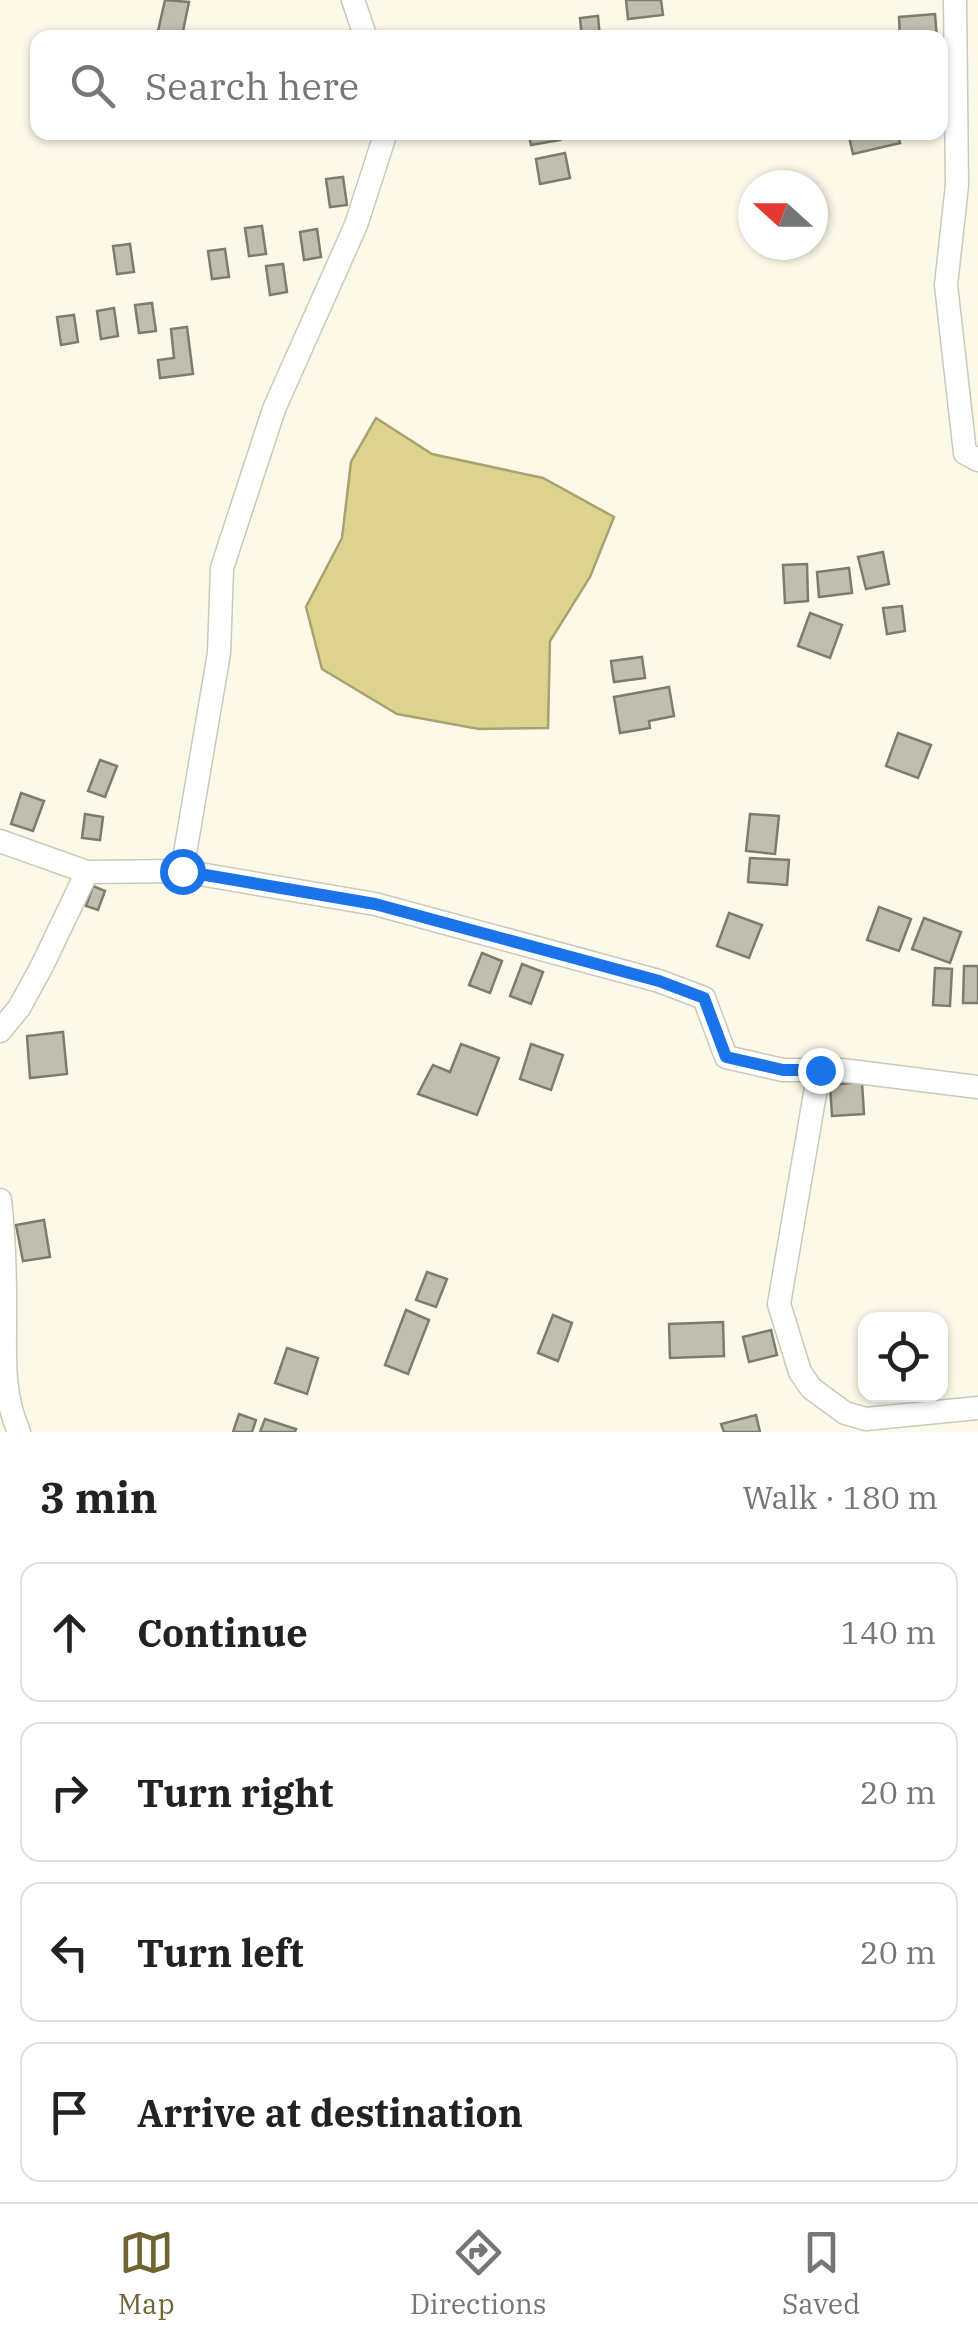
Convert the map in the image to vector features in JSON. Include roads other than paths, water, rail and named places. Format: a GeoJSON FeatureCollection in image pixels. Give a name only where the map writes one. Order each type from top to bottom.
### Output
{"type":"FeatureCollection","features":[{"type":"Feature","properties":{"kind":"street"},"geometry":{"type":"LineString","coordinates":[[353,0],[363,30]]}},
{"type":"Feature","properties":{"kind":"street"},"geometry":{"type":"LineString","coordinates":[[955,0],[956,185],[946,285],[965,453],[978,460]]}},
{"type":"Feature","properties":{"kind":"street"},"geometry":{"type":"LineString","coordinates":[[182,871],[219,653],[222,568],[274,409],[356,224],[383,140]]}},
{"type":"Feature","properties":{"kind":"street"},"geometry":{"type":"LineString","coordinates":[[0,841],[87,872],[182,871],[375,904],[659,981],[704,998],[726,1057],[783,1070],[842,1070],[978,1087]]}},
{"type":"Feature","properties":{"kind":"street"},"geometry":{"type":"LineString","coordinates":[[0,1031],[19,1008],[42,966],[87,872]]}},
{"type":"Feature","properties":{"kind":"street"},"geometry":{"type":"LineString","coordinates":[[820,1070],[779,1304],[792,1352],[812,1388],[863,1426],[978,1408]]}},
{"type":"Feature","properties":{"kind":"street"},"geometry":{"type":"LineString","coordinates":[[0,1200],[4,1234],[2,1362],[8,1407],[19,1432]]}}]}
